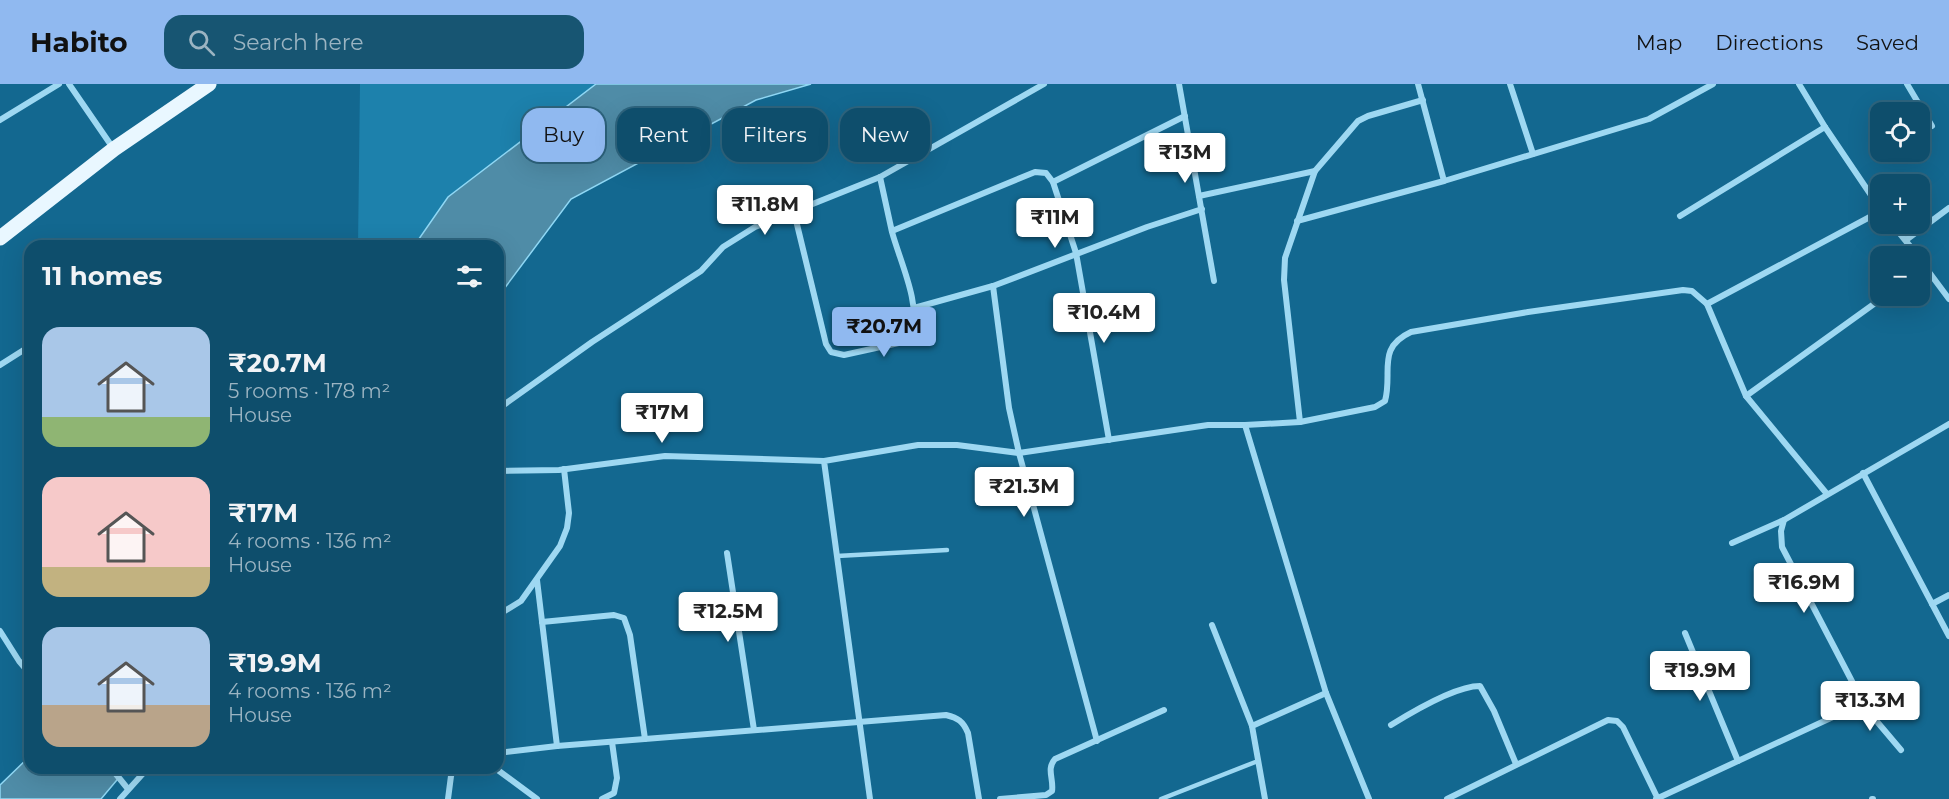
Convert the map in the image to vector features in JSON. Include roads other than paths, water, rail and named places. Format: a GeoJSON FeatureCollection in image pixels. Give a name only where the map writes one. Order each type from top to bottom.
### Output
{"type":"FeatureCollection","features":[{"type":"Feature","properties":{"kind":"main road"},"geometry":{"type":"LineString","coordinates":[[0,238],[114,149],[209,84]]}},
{"type":"Feature","properties":{"kind":"street"},"geometry":{"type":"LineString","coordinates":[[0,120],[59,84]]}},
{"type":"Feature","properties":{"kind":"street"},"geometry":{"type":"LineString","coordinates":[[69,84],[114,149]]}},
{"type":"Feature","properties":{"kind":"street"},"geometry":{"type":"LineString","coordinates":[[504,405],[592,342],[701,271],[723,247],[754,227],[880,177],[1044,84]]}},
{"type":"Feature","properties":{"kind":"street"},"geometry":{"type":"LineString","coordinates":[[1179,84],[1214,281]]}},
{"type":"Feature","properties":{"kind":"street"},"geometry":{"type":"LineString","coordinates":[[1418,84],[1444,181]]}},
{"type":"Feature","properties":{"kind":"street"},"geometry":{"type":"LineString","coordinates":[[1509,84],[1533,154]]}},
{"type":"Feature","properties":{"kind":"street"},"geometry":{"type":"LineString","coordinates":[[1695,84],[1699,92]]}},
{"type":"Feature","properties":{"kind":"street"},"geometry":{"type":"LineString","coordinates":[[1297,221],[1444,181],[1649,119],[1713,84]]}},
{"type":"Feature","properties":{"kind":"street"},"geometry":{"type":"LineString","coordinates":[[1799,84],[1870,194]]}},
{"type":"Feature","properties":{"kind":"street"},"geometry":{"type":"LineString","coordinates":[[1907,84],[1932,126]]}},
{"type":"Feature","properties":{"kind":"street"},"geometry":{"type":"LineString","coordinates":[[1300,422],[1284,280],[1284,258],[1315,171],[1358,121],[1422,100]]}},
{"type":"Feature","properties":{"kind":"street"},"geometry":{"type":"LineString","coordinates":[[1053,182],[1185,117]]}},
{"type":"Feature","properties":{"kind":"street"},"geometry":{"type":"LineString","coordinates":[[1680,216],[1825,127]]}},
{"type":"Feature","properties":{"kind":"street"},"geometry":{"type":"LineString","coordinates":[[1199,196],[1315,171]]}},
{"type":"Feature","properties":{"kind":"street"},"geometry":{"type":"LineString","coordinates":[[892,231],[1035,172],[1046,173],[1053,182],[1076,253],[1109,440]]}},
{"type":"Feature","properties":{"kind":"street"},"geometry":{"type":"LineString","coordinates":[[794,212],[826,344],[831,352],[844,355],[903,342],[913,336],[916,323],[914,308],[892,231],[880,177]]}},
{"type":"Feature","properties":{"kind":"street"},"geometry":{"type":"LineString","coordinates":[[1906,240],[1949,208]]}},
{"type":"Feature","properties":{"kind":"street"},"geometry":{"type":"LineString","coordinates":[[914,308],[993,286],[1076,253],[1202,209]]}},
{"type":"Feature","properties":{"kind":"street"},"geometry":{"type":"LineString","coordinates":[[1707,304],[1870,216]]}},
{"type":"Feature","properties":{"kind":"street"},"geometry":{"type":"LineString","coordinates":[[1901,234],[1910,246]]}},
{"type":"Feature","properties":{"kind":"street"},"geometry":{"type":"LineString","coordinates":[[1930,277],[1949,299]]}},
{"type":"Feature","properties":{"kind":"street"},"geometry":{"type":"LineString","coordinates":[[993,286],[1010,408],[1019,453],[1097,741]]}},
{"type":"Feature","properties":{"kind":"street"},"geometry":{"type":"LineString","coordinates":[[504,471],[564,469],[665,456],[824,461],[918,445],[957,445],[1019,453],[1208,425],[1300,422],[1375,407],[1384,401],[1388,389],[1387,360],[1392,346],[1400,337],[1411,332],[1528,312],[1683,290],[1692,291],[1707,304],[1746,396],[1827,494]]}},
{"type":"Feature","properties":{"kind":"street"},"geometry":{"type":"LineString","coordinates":[[1746,396],[1871,306]]}},
{"type":"Feature","properties":{"kind":"street"},"geometry":{"type":"LineString","coordinates":[[0,365],[24,350]]}},
{"type":"Feature","properties":{"kind":"street"},"geometry":{"type":"LineString","coordinates":[[1732,543],[1784,520],[1949,424]]}},
{"type":"Feature","properties":{"kind":"street"},"geometry":{"type":"LineString","coordinates":[[1245,425],[1326,693],[1369,799]]}},
{"type":"Feature","properties":{"kind":"street"},"geometry":{"type":"LineString","coordinates":[[824,461],[870,799]]}},
{"type":"Feature","properties":{"kind":"street"},"geometry":{"type":"LineString","coordinates":[[504,611],[521,601],[560,546],[567,528],[569,513],[564,469]]}},
{"type":"Feature","properties":{"kind":"street"},"geometry":{"type":"LineString","coordinates":[[1863,473],[1949,636]]}},
{"type":"Feature","properties":{"kind":"street"},"geometry":{"type":"LineString","coordinates":[[1447,799],[1608,720],[1617,721],[1623,727],[1657,799],[1848,710],[1857,698],[1856,689],[1782,547],[1781,531],[1784,520]]}},
{"type":"Feature","properties":{"kind":"street"},"geometry":{"type":"LineString","coordinates":[[727,553],[754,730]]}},
{"type":"Feature","properties":{"kind":"street"},"geometry":{"type":"LineString","coordinates":[[537,580],[558,746]]}},
{"type":"Feature","properties":{"kind":"street"},"geometry":{"type":"LineString","coordinates":[[1932,604],[1949,595]]}},
{"type":"Feature","properties":{"kind":"street"},"geometry":{"type":"LineString","coordinates":[[542,622],[614,615],[624,618],[630,635],[645,739]]}},
{"type":"Feature","properties":{"kind":"street"},"geometry":{"type":"LineString","coordinates":[[1212,626],[1252,726],[1265,799]]}},
{"type":"Feature","properties":{"kind":"street"},"geometry":{"type":"LineString","coordinates":[[0,631],[24,667]]}},
{"type":"Feature","properties":{"kind":"street"},"geometry":{"type":"LineString","coordinates":[[1685,633],[1738,761]]}},
{"type":"Feature","properties":{"kind":"street"},"geometry":{"type":"LineString","coordinates":[[1392,725],[1409,714],[1464,688],[1480,686],[1494,711],[1516,764]]}},
{"type":"Feature","properties":{"kind":"street"},"geometry":{"type":"LineString","coordinates":[[1252,726],[1326,693]]}},
{"type":"Feature","properties":{"kind":"street"},"geometry":{"type":"LineString","coordinates":[[1857,698],[1901,750]]}},
{"type":"Feature","properties":{"kind":"street"},"geometry":{"type":"LineString","coordinates":[[1000,799],[1046,795],[1052,791],[1050,770],[1055,759],[1164,710]]}},
{"type":"Feature","properties":{"kind":"street"},"geometry":{"type":"LineString","coordinates":[[504,752],[946,715],[964,723],[968,733],[979,799]]}},
{"type":"Feature","properties":{"kind":"street"},"geometry":{"type":"LineString","coordinates":[[602,799],[614,793],[617,785],[612,742]]}},
{"type":"Feature","properties":{"kind":"street"},"geometry":{"type":"LineString","coordinates":[[116,774],[128,788]]}},
{"type":"Feature","properties":{"kind":"street"},"geometry":{"type":"LineString","coordinates":[[120,799],[142,774]]}},
{"type":"Feature","properties":{"kind":"street"},"geometry":{"type":"LineString","coordinates":[[448,799],[452,774]]}},
{"type":"Feature","properties":{"kind":"street"},"geometry":{"type":"LineString","coordinates":[[503,774],[537,799]]}},
{"type":"Feature","properties":{"kind":"lane"},"geometry":{"type":"LineString","coordinates":[[837,556],[947,549]]}},
{"type":"Feature","properties":{"kind":"lane"},"geometry":{"type":"LineString","coordinates":[[1161,799],[1258,761]]}}]}
